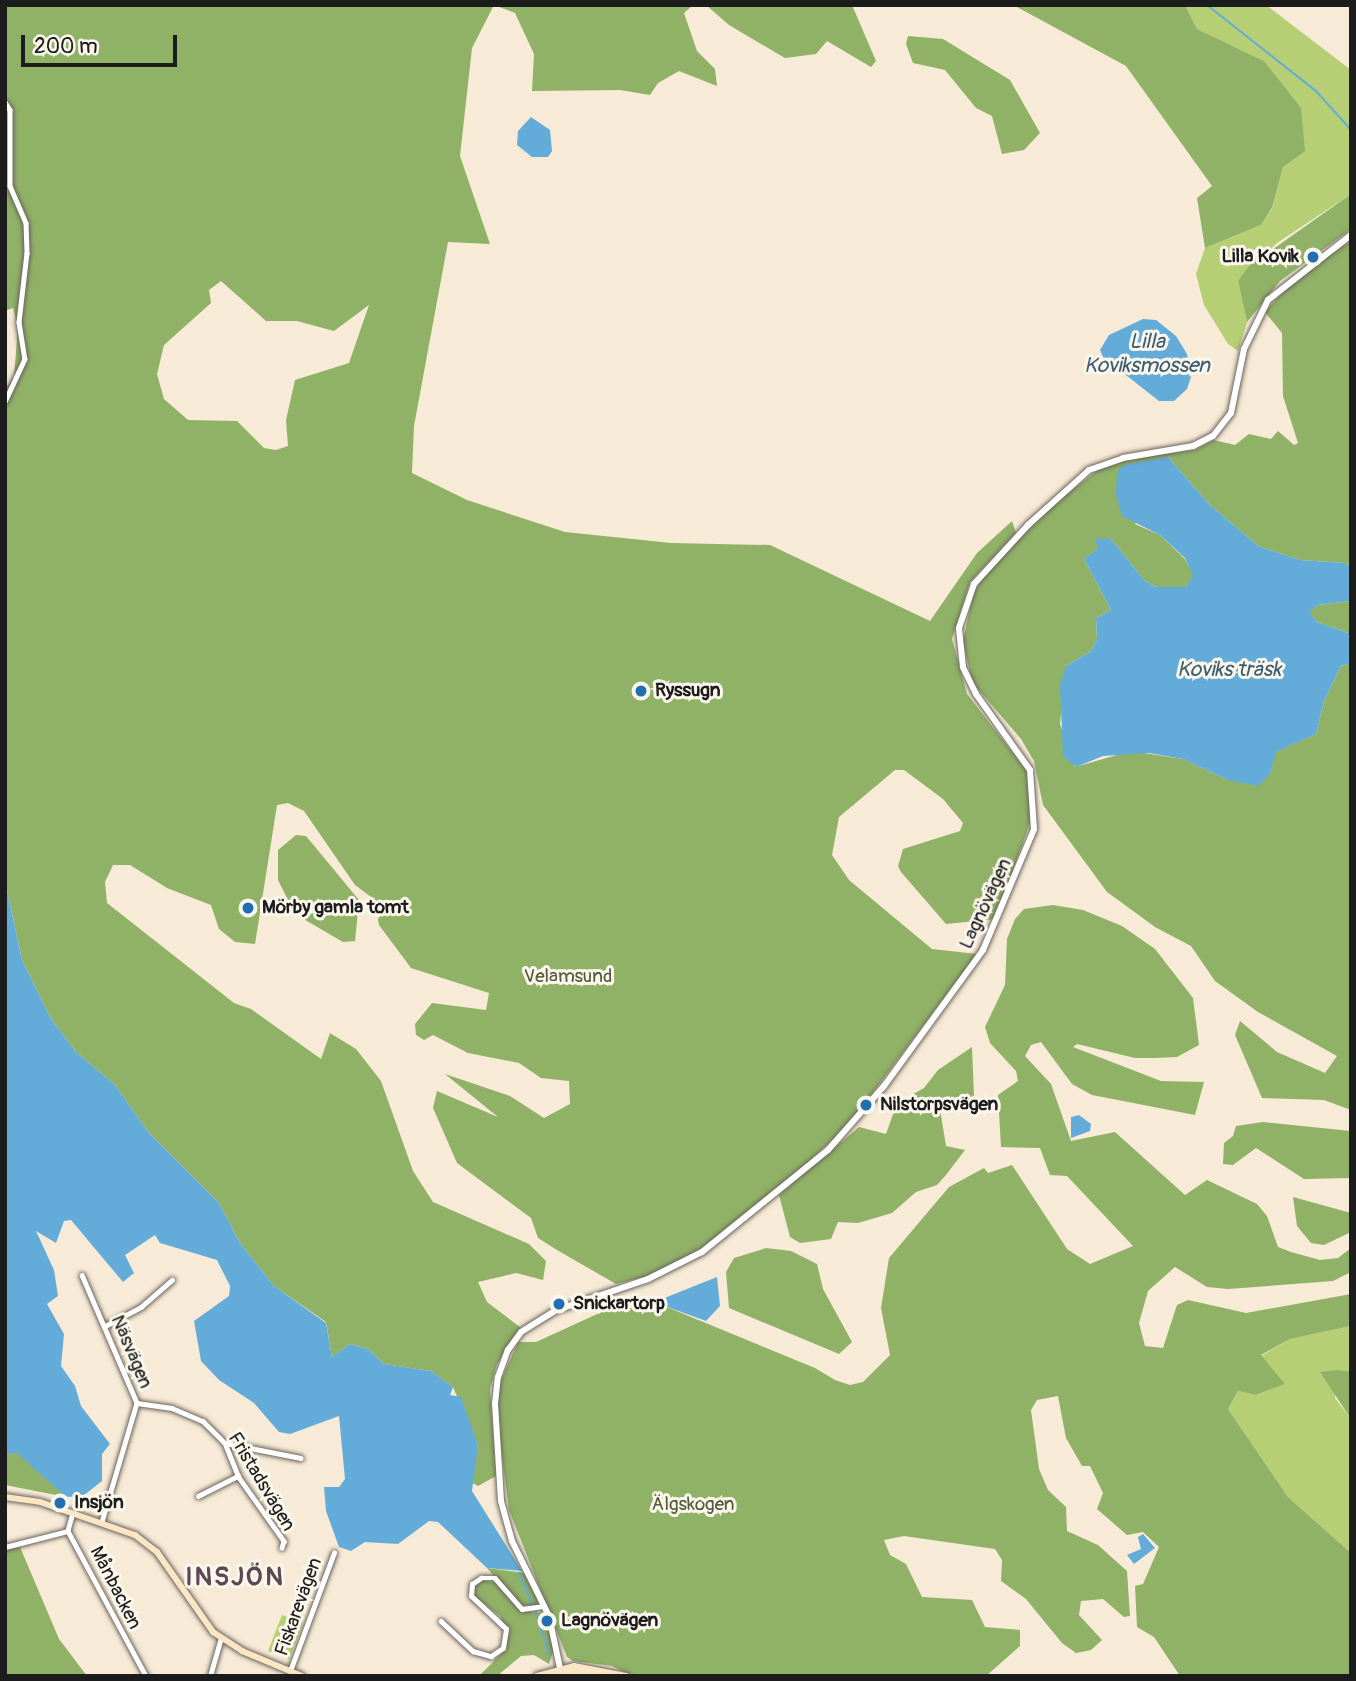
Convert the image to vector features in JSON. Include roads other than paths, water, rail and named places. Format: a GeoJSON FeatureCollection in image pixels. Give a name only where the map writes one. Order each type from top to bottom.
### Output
{"type":"FeatureCollection","features":[{"type":"Feature","properties":{"kind":"main road"},"geometry":{"type":"LineString","coordinates":[[5,1497],[73,1513],[135,1535],[156,1552],[192,1605],[221,1638],[302,1676]]}},
{"type":"Feature","properties":{"kind":"main road"},"geometry":{"type":"LineString","coordinates":[[537,1676],[561,1670],[594,1667],[626,1676]]}},
{"type":"Feature","properties":{"kind":"main road"},"geometry":{"type":"LineString","coordinates":[[553,1676],[561,1670],[613,1676]]}},
{"type":"Feature","properties":{"kind":"street"},"geometry":{"type":"LineString","coordinates":[[5,102],[10,110],[10,186],[26,223],[27,254],[19,322],[25,359],[5,402]]}},
{"type":"Feature","properties":{"kind":"street","name":"Lagnövägen"},"geometry":{"type":"LineString","coordinates":[[561,1670],[545,1605],[512,1541],[501,1501],[495,1395],[508,1350],[521,1332],[554,1311],[648,1279],[702,1252],[828,1150],[884,1086],[983,950],[1034,829],[1030,770],[970,685],[960,655],[959,628],[974,584],[1028,525],[1089,470],[1136,454],[1192,446],[1213,436],[1231,413],[1244,349],[1268,300],[1351,235]]}},
{"type":"Feature","properties":{"kind":"street","name":"Näsvägen"},"geometry":{"type":"LineString","coordinates":[[82,1275],[137,1404],[102,1522]]}},
{"type":"Feature","properties":{"kind":"street"},"geometry":{"type":"LineString","coordinates":[[105,1326],[141,1307],[172,1280]]}},
{"type":"Feature","properties":{"kind":"street","name":"Fristadsvägen"},"geometry":{"type":"LineString","coordinates":[[137,1404],[182,1411],[203,1421],[225,1443],[238,1476],[284,1541],[282,1548]]}},
{"type":"Feature","properties":{"kind":"street"},"geometry":{"type":"LineString","coordinates":[[225,1443],[301,1458]]}},
{"type":"Feature","properties":{"kind":"street"},"geometry":{"type":"LineString","coordinates":[[198,1496],[238,1476]]}},
{"type":"Feature","properties":{"kind":"street","name":"Månbacken"},"geometry":{"type":"LineString","coordinates":[[73,1513],[68,1531],[146,1676]]}},
{"type":"Feature","properties":{"kind":"street"},"geometry":{"type":"LineString","coordinates":[[5,1547],[68,1531]]}},
{"type":"Feature","properties":{"kind":"street","name":"Fiskarevägen"},"geometry":{"type":"LineString","coordinates":[[290,1671],[334,1553]]}},
{"type":"Feature","properties":{"kind":"street"},"geometry":{"type":"LineString","coordinates":[[441,1621],[473,1651],[491,1656],[503,1648],[506,1629],[471,1596],[472,1584],[481,1578],[495,1578],[518,1607],[531,1610],[545,1605]]}},
{"type":"Feature","properties":{"kind":"street"},"geometry":{"type":"LineString","coordinates":[[210,1676],[221,1638]]}},
{"type":"Feature","properties":{"kind":"water"},"geometry":{"type":"Polygon","coordinates":[[[531,117],[550,130],[552,151],[548,157],[532,157],[517,145],[518,131],[531,117]]]}},
{"type":"Feature","properties":{"kind":"water","name":"Lilla Koviksmossen"},"geometry":{"type":"Polygon","coordinates":[[[1143,319],[1156,320],[1176,336],[1187,354],[1191,377],[1187,389],[1174,401],[1159,401],[1103,357],[1100,350],[1109,335],[1143,319]]]}},
{"type":"Feature","properties":{"kind":"water","name":"Koviks träsk"},"geometry":{"type":"Polygon","coordinates":[[[1168,457],[1209,504],[1258,546],[1300,560],[1345,563],[1351,568],[1351,601],[1318,605],[1309,612],[1317,622],[1351,634],[1351,663],[1341,666],[1324,701],[1316,734],[1276,752],[1270,774],[1258,786],[1228,780],[1183,759],[1149,753],[1103,756],[1076,767],[1063,756],[1060,685],[1066,666],[1091,651],[1097,639],[1096,618],[1111,610],[1084,559],[1097,549],[1096,538],[1111,539],[1145,581],[1157,587],[1186,587],[1193,576],[1185,558],[1160,535],[1122,516],[1116,495],[1117,472],[1124,465],[1168,457]]]}},
{"type":"Feature","properties":{"kind":"water","name":"Insjön"},"geometry":{"type":"Polygon","coordinates":[[[5,881],[22,960],[50,1017],[75,1051],[115,1085],[149,1133],[219,1203],[240,1243],[274,1286],[326,1323],[332,1357],[350,1344],[368,1349],[384,1364],[431,1371],[453,1387],[450,1395],[461,1397],[478,1445],[472,1491],[522,1571],[487,1568],[438,1522],[429,1521],[398,1544],[365,1542],[351,1551],[339,1547],[326,1511],[324,1487],[339,1487],[345,1479],[339,1416],[290,1434],[279,1432],[254,1403],[219,1380],[201,1361],[194,1321],[229,1296],[230,1286],[217,1260],[160,1243],[155,1235],[125,1255],[134,1273],[123,1282],[71,1220],[64,1221],[56,1243],[36,1231],[54,1270],[58,1296],[47,1304],[64,1334],[61,1366],[75,1386],[81,1406],[110,1444],[102,1454],[102,1481],[83,1496],[66,1497],[17,1453],[5,1454],[5,881]]]}},
{"type":"Feature","properties":{"kind":"water"},"geometry":{"type":"Polygon","coordinates":[[[1079,1115],[1091,1124],[1090,1131],[1071,1138],[1071,1117],[1079,1115]]]}},
{"type":"Feature","properties":{"kind":"water"},"geometry":{"type":"Polygon","coordinates":[[[717,1277],[720,1306],[706,1321],[662,1305],[662,1299],[717,1277]]]}},
{"type":"Feature","properties":{"kind":"water"},"geometry":{"type":"Polygon","coordinates":[[[1143,1534],[1155,1548],[1134,1564],[1127,1555],[1141,1549],[1138,1537],[1143,1534]]]}},
{"type":"Feature","properties":{"kind":"waterway"},"geometry":{"type":"LineString","coordinates":[[1207,5],[1316,91],[1351,130]]}},
{"type":"Feature","properties":{"kind":"waterway"},"geometry":{"type":"LineString","coordinates":[[519,1573],[532,1603]]}},
{"type":"Feature","properties":{"kind":"waterway"},"geometry":{"type":"LineString","coordinates":[[536,1612],[549,1655]]}},
{"type":"Feature","properties":{"kind":"place","name":"Lilla Kovik"},"geometry":{"type":"Point","coordinates":[1313,257]}},
{"type":"Feature","properties":{"kind":"place","name":"Ryssugn"},"geometry":{"type":"Point","coordinates":[641,691]}},
{"type":"Feature","properties":{"kind":"place","name":"Mörby gamla tomt"},"geometry":{"type":"Point","coordinates":[248,908]}},
{"type":"Feature","properties":{"kind":"place","name":"Nilstorpsvägen"},"geometry":{"type":"Point","coordinates":[866,1105]}},
{"type":"Feature","properties":{"kind":"place","name":"Snickartorp"},"geometry":{"type":"Point","coordinates":[559,1304]}},
{"type":"Feature","properties":{"kind":"place","name":"Insjön"},"geometry":{"type":"Point","coordinates":[60,1503]}},
{"type":"Feature","properties":{"kind":"place","name":"Lagnövägen"},"geometry":{"type":"Point","coordinates":[547,1621]}},
{"type":"Feature","properties":{"kind":"district","name":"INSJÖN"},"geometry":{"type":"Point","coordinates":[235,1578]}},
{"type":"Feature","properties":{"kind":"park label","name":"Velamsund"},"geometry":{"type":"Point","coordinates":[568,977]}},
{"type":"Feature","properties":{"kind":"park label","name":"Älgskogen"},"geometry":{"type":"Point","coordinates":[693,1505]}}]}
